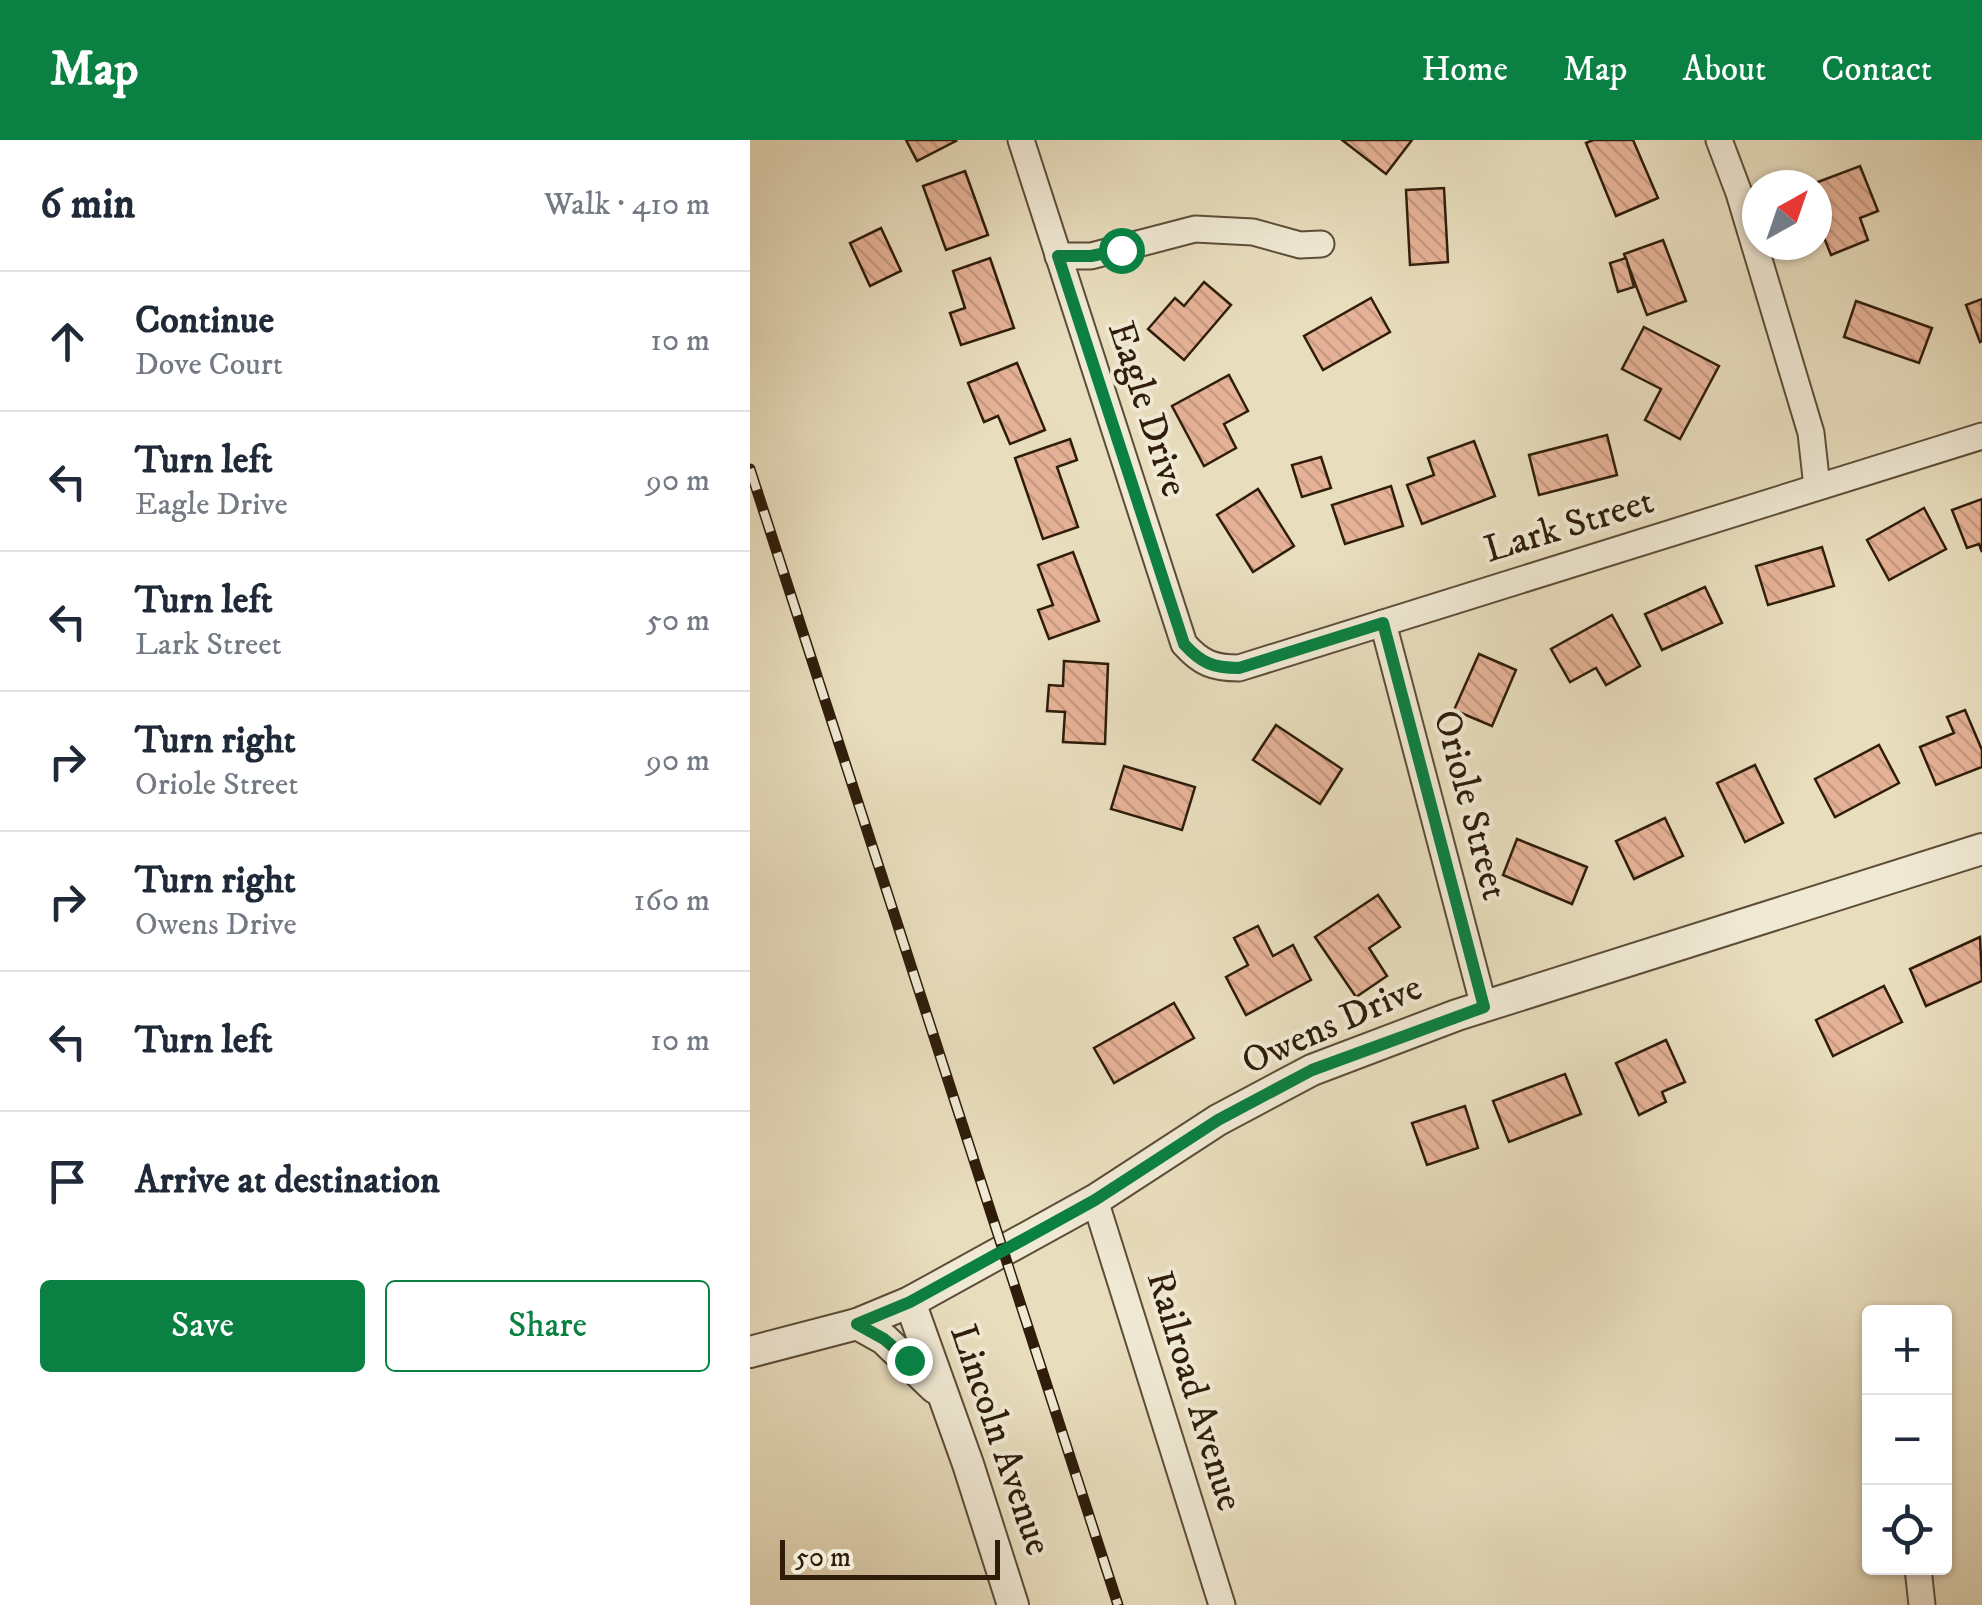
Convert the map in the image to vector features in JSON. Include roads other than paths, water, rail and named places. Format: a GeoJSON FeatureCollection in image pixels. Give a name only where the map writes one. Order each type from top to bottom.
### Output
{"type":"FeatureCollection","features":[{"type":"Feature","properties":{"kind":"street","name":"Eagle Drive"},"geometry":{"type":"LineString","coordinates":[[1021,140],[1184,644]]}},
{"type":"Feature","properties":{"kind":"street"},"geometry":{"type":"LineString","coordinates":[[1719,140],[1739,193],[1811,433],[1817,488]]}},
{"type":"Feature","properties":{"kind":"street"},"geometry":{"type":"LineString","coordinates":[[1058,256],[1091,256],[1195,230],[1253,232],[1300,245],[1321,244]]}},
{"type":"Feature","properties":{"kind":"street","name":"Lark Street"},"geometry":{"type":"LineString","coordinates":[[1184,644],[1199,661],[1218,668],[1239,668],[1982,436]]}},
{"type":"Feature","properties":{"kind":"street","name":"Oriole Street"},"geometry":{"type":"LineString","coordinates":[[1383,623],[1484,1007]]}},
{"type":"Feature","properties":{"kind":"street","name":"Owens Drive"},"geometry":{"type":"LineString","coordinates":[[750,1352],[857,1324],[910,1302],[1095,1200],[1218,1120],[1312,1070],[1484,1007],[1982,850]]}},
{"type":"Feature","properties":{"kind":"street","name":"Railroad Avenue"},"geometry":{"type":"LineString","coordinates":[[1095,1200],[1222,1605]]}},
{"type":"Feature","properties":{"kind":"street","name":"Lincoln Avenue"},"geometry":{"type":"LineString","coordinates":[[910,1302],[1013,1605]]}},
{"type":"Feature","properties":{"kind":"street"},"geometry":{"type":"LineString","coordinates":[[857,1324],[884,1339],[909,1360],[945,1399]]}},
{"type":"Feature","properties":{"kind":"street"},"geometry":{"type":"LineString","coordinates":[[1919,1575],[1922,1605]]}},
{"type":"Feature","properties":{"kind":"railway"},"geometry":{"type":"LineString","coordinates":[[750,469],[1118,1605]]}}]}
